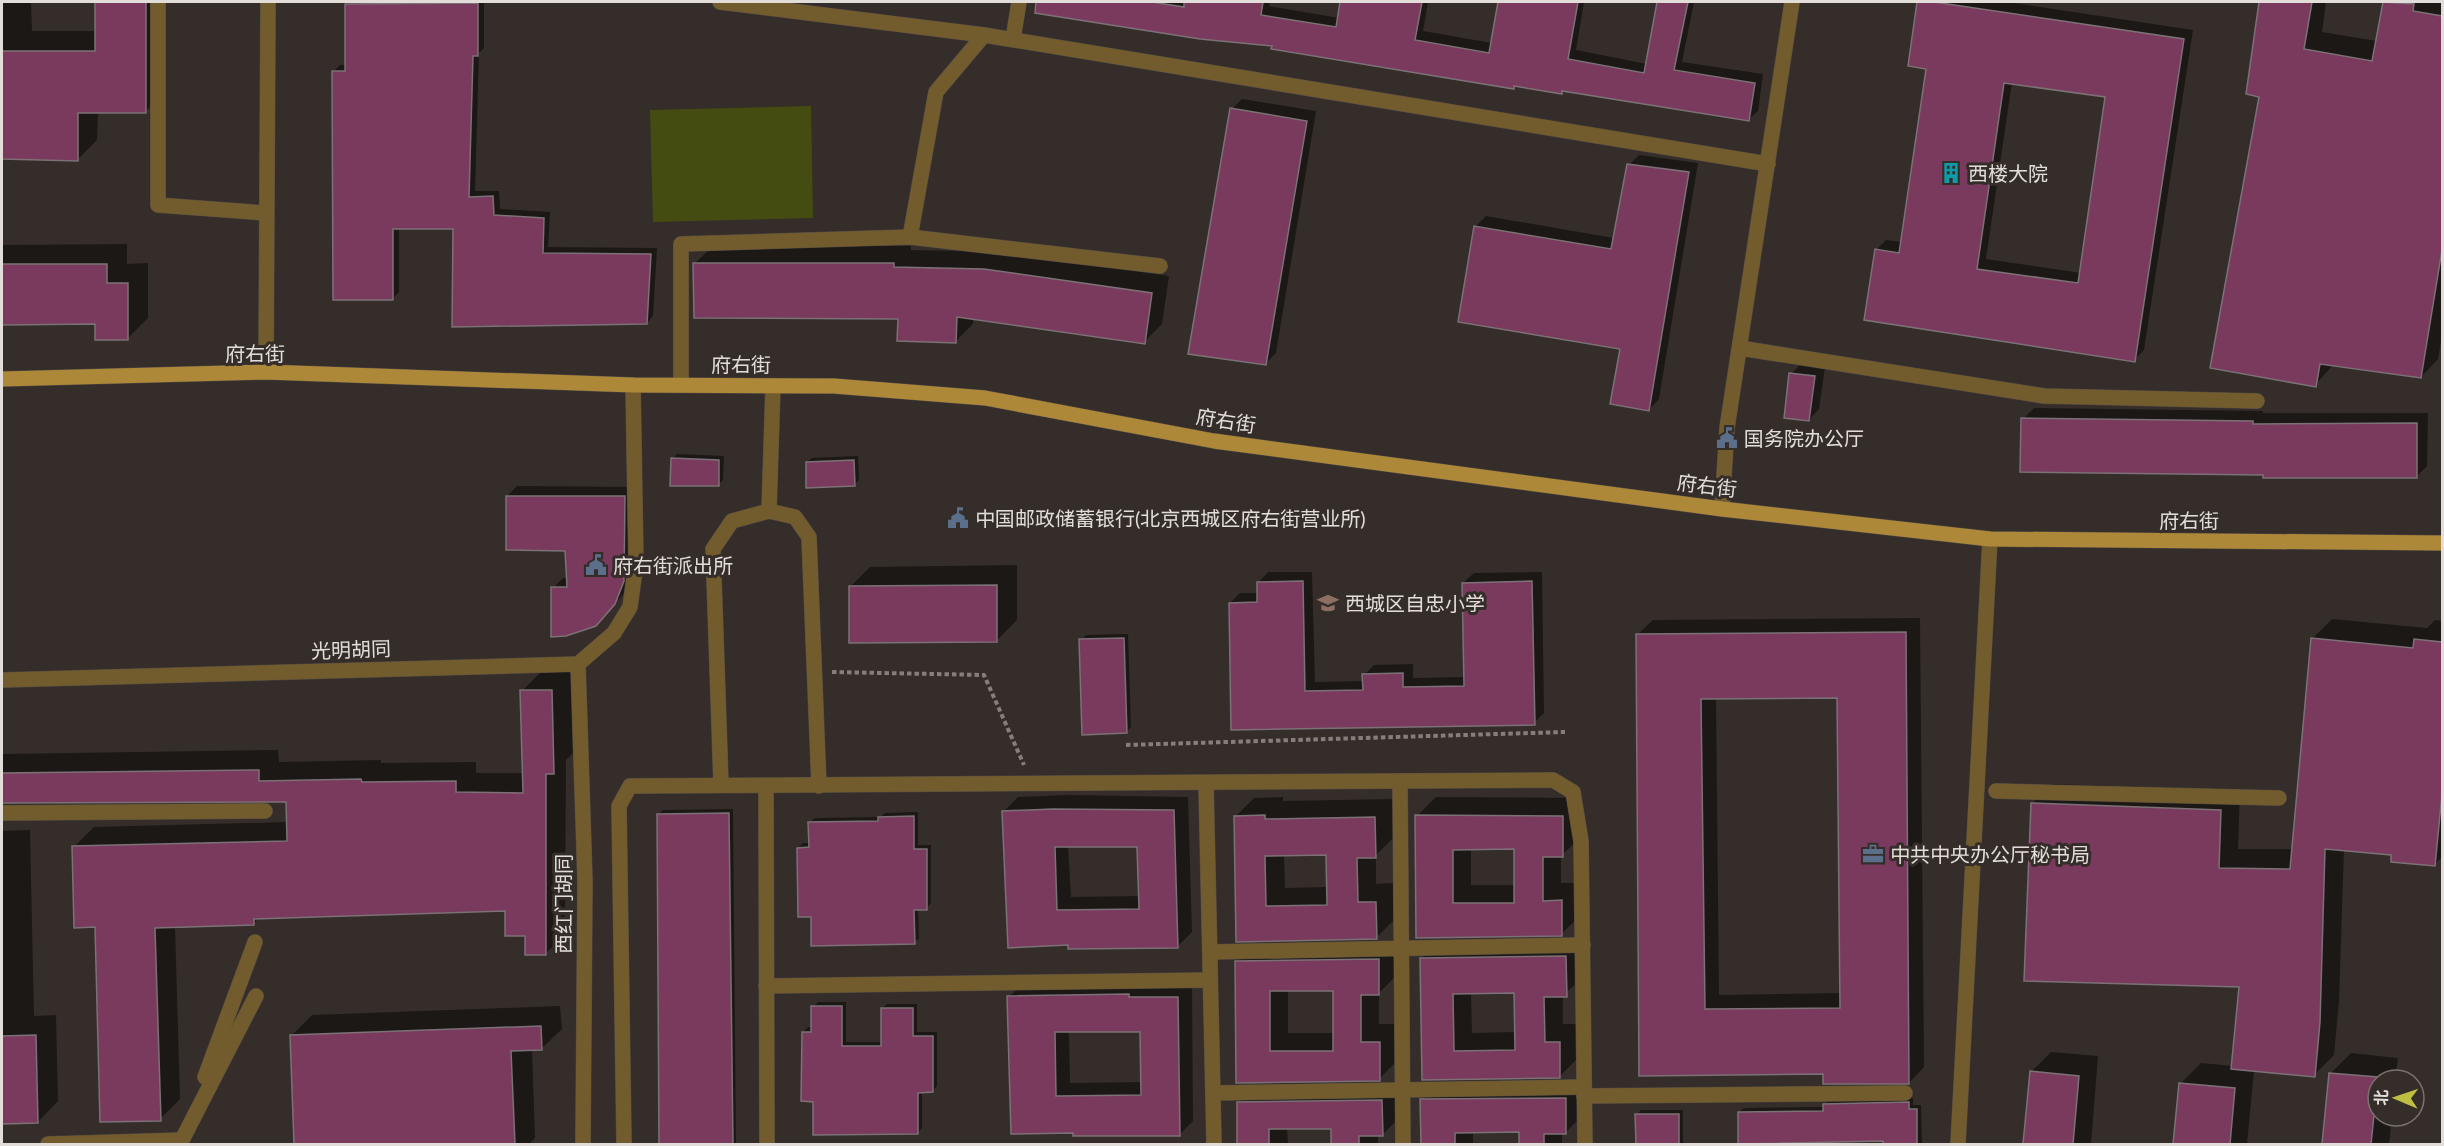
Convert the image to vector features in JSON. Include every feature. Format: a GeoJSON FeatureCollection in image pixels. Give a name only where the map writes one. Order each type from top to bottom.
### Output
{"type":"FeatureCollection","features":[{"type":"Feature","properties":{"kind":"main road","name":"府右街"},"geometry":{"type":"LineString","coordinates":[[2,379],[266,372],[633,385],[834,386],[985,398],[1214,441],[1722,509],[1990,539],[2442,543]]}},
{"type":"Feature","properties":{"kind":"street"},"geometry":{"type":"LineString","coordinates":[[158,2],[158,205],[265,213]]}},
{"type":"Feature","properties":{"kind":"street"},"geometry":{"type":"LineString","coordinates":[[266,372],[265,213],[268,2]]}},
{"type":"Feature","properties":{"kind":"street"},"geometry":{"type":"LineString","coordinates":[[720,2],[984,34],[1768,164]]}},
{"type":"Feature","properties":{"kind":"street"},"geometry":{"type":"LineString","coordinates":[[1013,39],[1018,2]]}},
{"type":"Feature","properties":{"kind":"street"},"geometry":{"type":"LineString","coordinates":[[1722,509],[1727,429],[1792,2]]}},
{"type":"Feature","properties":{"kind":"street"},"geometry":{"type":"LineString","coordinates":[[910,237],[936,92],[984,34]]}},
{"type":"Feature","properties":{"kind":"street"},"geometry":{"type":"LineString","coordinates":[[681,385],[681,244],[910,237],[1160,266]]}},
{"type":"Feature","properties":{"kind":"street"},"geometry":{"type":"LineString","coordinates":[[1740,348],[2044,396],[2257,401]]}},
{"type":"Feature","properties":{"kind":"street"},"geometry":{"type":"LineString","coordinates":[[578,664],[614,633],[630,607],[636,562],[633,385]]}},
{"type":"Feature","properties":{"kind":"street"},"geometry":{"type":"LineString","coordinates":[[769,511],[773,386]]}},
{"type":"Feature","properties":{"kind":"street"},"geometry":{"type":"LineString","coordinates":[[721,784],[713,549],[732,521],[769,511],[795,517],[809,537],[819,786]]}},
{"type":"Feature","properties":{"kind":"street"},"geometry":{"type":"LineString","coordinates":[[1958,1144],[1990,539]]}},
{"type":"Feature","properties":{"kind":"street","name":"光明胡同"},"geometry":{"type":"LineString","coordinates":[[2,680],[578,664]]}},
{"type":"Feature","properties":{"kind":"street","name":"西红门胡同"},"geometry":{"type":"LineString","coordinates":[[578,664],[585,881],[583,1144]]}},
{"type":"Feature","properties":{"kind":"street"},"geometry":{"type":"LineString","coordinates":[[624,1144],[619,806],[630,786],[1553,780],[1573,792],[1581,841],[1585,1144]]}},
{"type":"Feature","properties":{"kind":"street"},"geometry":{"type":"LineString","coordinates":[[1400,782],[1403,1144]]}},
{"type":"Feature","properties":{"kind":"street"},"geometry":{"type":"LineString","coordinates":[[1206,783],[1214,1144]]}},
{"type":"Feature","properties":{"kind":"street"},"geometry":{"type":"LineString","coordinates":[[766,786],[767,1144]]}},
{"type":"Feature","properties":{"kind":"street"},"geometry":{"type":"LineString","coordinates":[[1996,791],[2279,798]]}},
{"type":"Feature","properties":{"kind":"street"},"geometry":{"type":"LineString","coordinates":[[2,813],[265,811]]}},
{"type":"Feature","properties":{"kind":"street"},"geometry":{"type":"LineString","coordinates":[[182,1140],[255,942]]}},
{"type":"Feature","properties":{"kind":"street"},"geometry":{"type":"LineString","coordinates":[[1210,952],[1583,945]]}},
{"type":"Feature","properties":{"kind":"street"},"geometry":{"type":"LineString","coordinates":[[766,986],[1210,980]]}},
{"type":"Feature","properties":{"kind":"street"},"geometry":{"type":"LineString","coordinates":[[182,1140],[256,996]]}},
{"type":"Feature","properties":{"kind":"street"},"geometry":{"type":"LineString","coordinates":[[1214,1093],[1403,1090],[1905,1093]]}},
{"type":"Feature","properties":{"kind":"street"},"geometry":{"type":"LineString","coordinates":[[48,1144],[182,1140]]}},
{"type":"Feature","properties":{"kind":"path"},"geometry":{"type":"LineString","coordinates":[[816,671],[984,675],[1033,784]]}},
{"type":"Feature","properties":{"kind":"path"},"geometry":{"type":"LineString","coordinates":[[1126,745],[1565,732]]}},
{"type":"Feature","properties":{"kind":"green space"},"geometry":{"type":"Polygon","coordinates":[[[811,106],[813,218],[653,222],[650,110],[811,106]]]}},
{"type":"Feature","properties":{"kind":"building"},"geometry":{"type":"Polygon","coordinates":[[[95,2],[146,2],[146,113],[78,113],[78,161],[2,159],[2,51],[95,51],[95,2]]]}},
{"type":"Feature","properties":{"kind":"building"},"geometry":{"type":"Polygon","coordinates":[[[1036,2],[1152,2],[1184,7],[1184,2],[1263,2],[1261,15],[1336,27],[1340,2],[1422,2],[1415,40],[1489,53],[1498,2],[1578,2],[1568,59],[1644,73],[1657,2],[1688,2],[1674,70],[1755,83],[1749,121],[1562,91],[1562,94],[1514,86],[1514,89],[1271,49],[1272,46],[1200,39],[1035,13],[1036,2]]]}},
{"type":"Feature","properties":{"kind":"building","name":"西楼大院"},"geometry":{"type":"Polygon","coordinates":[[[1917,2],[1934,2],[2184,39],[2135,362],[1864,320],[1875,249],[1899,253],[1926,69],[1908,66],[1917,2]],[[2004,83],[1977,269],[2078,283],[2105,97],[2004,83]]]}},
{"type":"Feature","properties":{"kind":"building"},"geometry":{"type":"Polygon","coordinates":[[[2259,2],[2312,2],[2304,49],[2372,61],[2383,2],[2414,4],[2413,11],[2442,16],[2442,250],[2421,378],[2320,364],[2316,387],[2210,368],[2259,97],[2246,94],[2259,2]]]}},
{"type":"Feature","properties":{"kind":"building"},"geometry":{"type":"Polygon","coordinates":[[[478,3],[478,56],[473,56],[469,197],[493,196],[494,215],[544,218],[543,253],[651,254],[647,324],[452,327],[453,229],[393,229],[393,300],[333,300],[332,71],[345,71],[345,4],[478,3]]]}},
{"type":"Feature","properties":{"kind":"building"},"geometry":{"type":"Polygon","coordinates":[[[1230,108],[1307,121],[1266,365],[1188,354],[1230,108]]]}},
{"type":"Feature","properties":{"kind":"building"},"geometry":{"type":"Polygon","coordinates":[[[1627,164],[1689,172],[1649,411],[1610,404],[1620,349],[1458,322],[1474,226],[1611,249],[1627,164]]]}},
{"type":"Feature","properties":{"kind":"building"},"geometry":{"type":"Polygon","coordinates":[[[693,263],[894,263],[894,267],[984,269],[1152,293],[1145,344],[957,317],[956,343],[897,341],[898,319],[694,318],[693,263]]]}},
{"type":"Feature","properties":{"kind":"building"},"geometry":{"type":"Polygon","coordinates":[[[2,264],[107,264],[107,283],[128,283],[128,340],[95,340],[95,324],[2,325],[2,264]]]}},
{"type":"Feature","properties":{"kind":"building"},"geometry":{"type":"Polygon","coordinates":[[[1789,373],[1815,376],[1809,421],[1784,418],[1789,373]]]}},
{"type":"Feature","properties":{"kind":"building"},"geometry":{"type":"Polygon","coordinates":[[[2021,418],[2253,421],[2253,424],[2417,423],[2417,478],[2263,478],[2263,475],[2020,472],[2021,418]]]}},
{"type":"Feature","properties":{"kind":"building"},"geometry":{"type":"Polygon","coordinates":[[[671,458],[719,460],[719,486],[670,486],[671,458]]]}},
{"type":"Feature","properties":{"kind":"building"},"geometry":{"type":"Polygon","coordinates":[[[854,460],[855,486],[806,488],[806,462],[854,460]]]}},
{"type":"Feature","properties":{"kind":"building","name":"府右街派出所"},"geometry":{"type":"Polygon","coordinates":[[[506,496],[625,496],[624,581],[615,604],[596,626],[566,636],[551,637],[551,587],[567,587],[565,551],[506,550],[506,496]]]}},
{"type":"Feature","properties":{"kind":"building"},"geometry":{"type":"Polygon","coordinates":[[[1303,581],[1305,691],[1363,690],[1362,674],[1403,673],[1403,687],[1464,686],[1462,583],[1532,581],[1535,725],[1231,730],[1229,603],[1257,602],[1257,582],[1303,581]]]}},
{"type":"Feature","properties":{"kind":"building"},"geometry":{"type":"Polygon","coordinates":[[[997,585],[997,642],[849,643],[849,586],[997,585]]]}},
{"type":"Feature","properties":{"kind":"building","name":"中共中央办公厅秘书局"},"geometry":{"type":"Polygon","coordinates":[[[1906,632],[1909,1084],[1823,1084],[1823,1074],[1639,1076],[1636,634],[1906,632]],[[1837,698],[1701,699],[1705,1009],[1840,1008],[1837,698]]]}},
{"type":"Feature","properties":{"kind":"building"},"geometry":{"type":"Polygon","coordinates":[[[1124,638],[1127,733],[1082,735],[1079,639],[1124,638]]]}},
{"type":"Feature","properties":{"kind":"building"},"geometry":{"type":"Polygon","coordinates":[[[2311,638],[2413,648],[2414,639],[2442,642],[2442,794],[2435,866],[2391,862],[2391,855],[2325,849],[2320,1022],[2315,1077],[2231,1069],[2239,987],[2024,981],[2031,803],[2221,810],[2219,868],[2290,869],[2311,638]]]}},
{"type":"Feature","properties":{"kind":"building"},"geometry":{"type":"Polygon","coordinates":[[[520,690],[552,690],[554,774],[546,774],[546,955],[525,955],[525,936],[505,936],[505,911],[254,919],[254,925],[155,928],[161,1121],[100,1122],[95,927],[74,928],[72,846],[287,841],[286,802],[2,803],[2,773],[259,770],[259,781],[361,779],[362,782],[456,781],[456,792],[523,793],[520,690]]]}},
{"type":"Feature","properties":{"kind":"building"},"geometry":{"type":"Polygon","coordinates":[[[1174,810],[1178,948],[1068,949],[1068,945],[1008,948],[1002,811],[1174,810]],[[1055,847],[1057,910],[1139,909],[1137,847],[1055,847]]]}},
{"type":"Feature","properties":{"kind":"building"},"geometry":{"type":"Polygon","coordinates":[[[729,813],[733,1144],[659,1144],[657,814],[729,813]]]}},
{"type":"Feature","properties":{"kind":"building"},"geometry":{"type":"Polygon","coordinates":[[[1265,815],[1265,819],[1375,817],[1376,858],[1357,858],[1358,902],[1376,902],[1377,939],[1236,942],[1234,816],[1265,815]],[[1326,855],[1265,856],[1266,906],[1327,905],[1326,855]]]}},
{"type":"Feature","properties":{"kind":"building"},"geometry":{"type":"Polygon","coordinates":[[[1415,815],[1563,816],[1563,857],[1543,857],[1543,901],[1562,900],[1562,936],[1416,938],[1415,815]],[[1514,849],[1453,850],[1453,903],[1514,903],[1514,849]]]}},
{"type":"Feature","properties":{"kind":"building"},"geometry":{"type":"Polygon","coordinates":[[[914,816],[914,849],[927,849],[927,910],[914,910],[915,944],[811,946],[811,917],[798,917],[797,848],[809,847],[808,822],[878,821],[878,817],[914,816]]]}},
{"type":"Feature","properties":{"kind":"building"},"geometry":{"type":"Polygon","coordinates":[[[1566,956],[1567,997],[1544,997],[1545,1042],[1560,1042],[1560,1078],[1422,1080],[1420,958],[1566,956]],[[1514,993],[1453,994],[1454,1051],[1515,1050],[1514,993]]]}},
{"type":"Feature","properties":{"kind":"building"},"geometry":{"type":"Polygon","coordinates":[[[1379,959],[1379,995],[1361,995],[1361,1042],[1380,1042],[1380,1081],[1236,1083],[1235,961],[1379,959]],[[1270,991],[1270,1051],[1333,1051],[1333,991],[1270,991]]]}},
{"type":"Feature","properties":{"kind":"building"},"geometry":{"type":"Polygon","coordinates":[[[1129,994],[1129,997],[1178,997],[1180,1136],[1011,1134],[1007,996],[1129,994]],[[1055,1032],[1056,1096],[1141,1095],[1140,1032],[1055,1032]]]}},
{"type":"Feature","properties":{"kind":"building"},"geometry":{"type":"Polygon","coordinates":[[[811,1006],[842,1006],[842,1046],[881,1046],[881,1008],[913,1008],[913,1036],[933,1036],[933,1092],[918,1093],[918,1134],[813,1135],[813,1102],[801,1101],[802,1032],[811,1032],[811,1006]]]}},
{"type":"Feature","properties":{"kind":"building"},"geometry":{"type":"Polygon","coordinates":[[[541,1026],[542,1050],[511,1051],[515,1144],[294,1144],[290,1035],[541,1026]]]}},
{"type":"Feature","properties":{"kind":"building"},"geometry":{"type":"Polygon","coordinates":[[[36,1035],[38,1123],[2,1124],[2,1036],[36,1035]]]}},
{"type":"Feature","properties":{"kind":"building"},"geometry":{"type":"Polygon","coordinates":[[[2030,1071],[2079,1076],[2073,1144],[2023,1144],[2030,1071]]]}},
{"type":"Feature","properties":{"kind":"building"},"geometry":{"type":"Polygon","coordinates":[[[2329,1073],[2366,1076],[2366,1128],[2373,1128],[2371,1144],[2322,1144],[2329,1073]]]}},
{"type":"Feature","properties":{"kind":"building"},"geometry":{"type":"Polygon","coordinates":[[[2179,1083],[2235,1088],[2230,1144],[2173,1144],[2179,1083]]]}},
{"type":"Feature","properties":{"kind":"building"},"geometry":{"type":"Polygon","coordinates":[[[1566,1098],[1566,1134],[1544,1134],[1544,1144],[1519,1144],[1519,1132],[1455,1133],[1455,1144],[1421,1144],[1420,1099],[1566,1098]]]}},
{"type":"Feature","properties":{"kind":"building"},"geometry":{"type":"Polygon","coordinates":[[[1382,1100],[1383,1136],[1359,1136],[1359,1144],[1331,1144],[1331,1129],[1269,1129],[1269,1144],[1237,1144],[1237,1102],[1382,1100]]]}},
{"type":"Feature","properties":{"kind":"building"},"geometry":{"type":"Polygon","coordinates":[[[1909,1102],[1909,1109],[1917,1109],[1917,1144],[1883,1144],[1883,1141],[1738,1144],[1738,1112],[1823,1111],[1823,1104],[1909,1102]]]}},
{"type":"Feature","properties":{"kind":"building"},"geometry":{"type":"Polygon","coordinates":[[[1635,1114],[1679,1114],[1679,1144],[1636,1144],[1635,1114]]]}},
{"type":"Feature","properties":{"kind":"place","name":"西楼大院"},"geometry":{"type":"Point","coordinates":[1951,173]}},
{"type":"Feature","properties":{"kind":"place","name":"国务院办公厅"},"geometry":{"type":"Point","coordinates":[1727,438]}},
{"type":"Feature","properties":{"kind":"place","name":"中国邮政储蓄银行(北京西城区府右街营业所)"},"geometry":{"type":"Point","coordinates":[958,518]}},
{"type":"Feature","properties":{"kind":"place","name":"府右街派出所"},"geometry":{"type":"Point","coordinates":[596,565]}},
{"type":"Feature","properties":{"kind":"place","name":"西城区自忠小学"},"geometry":{"type":"Point","coordinates":[1328,603]}},
{"type":"Feature","properties":{"kind":"place","name":"中共中央办公厅秘书局"},"geometry":{"type":"Point","coordinates":[1873,854]}}]}
